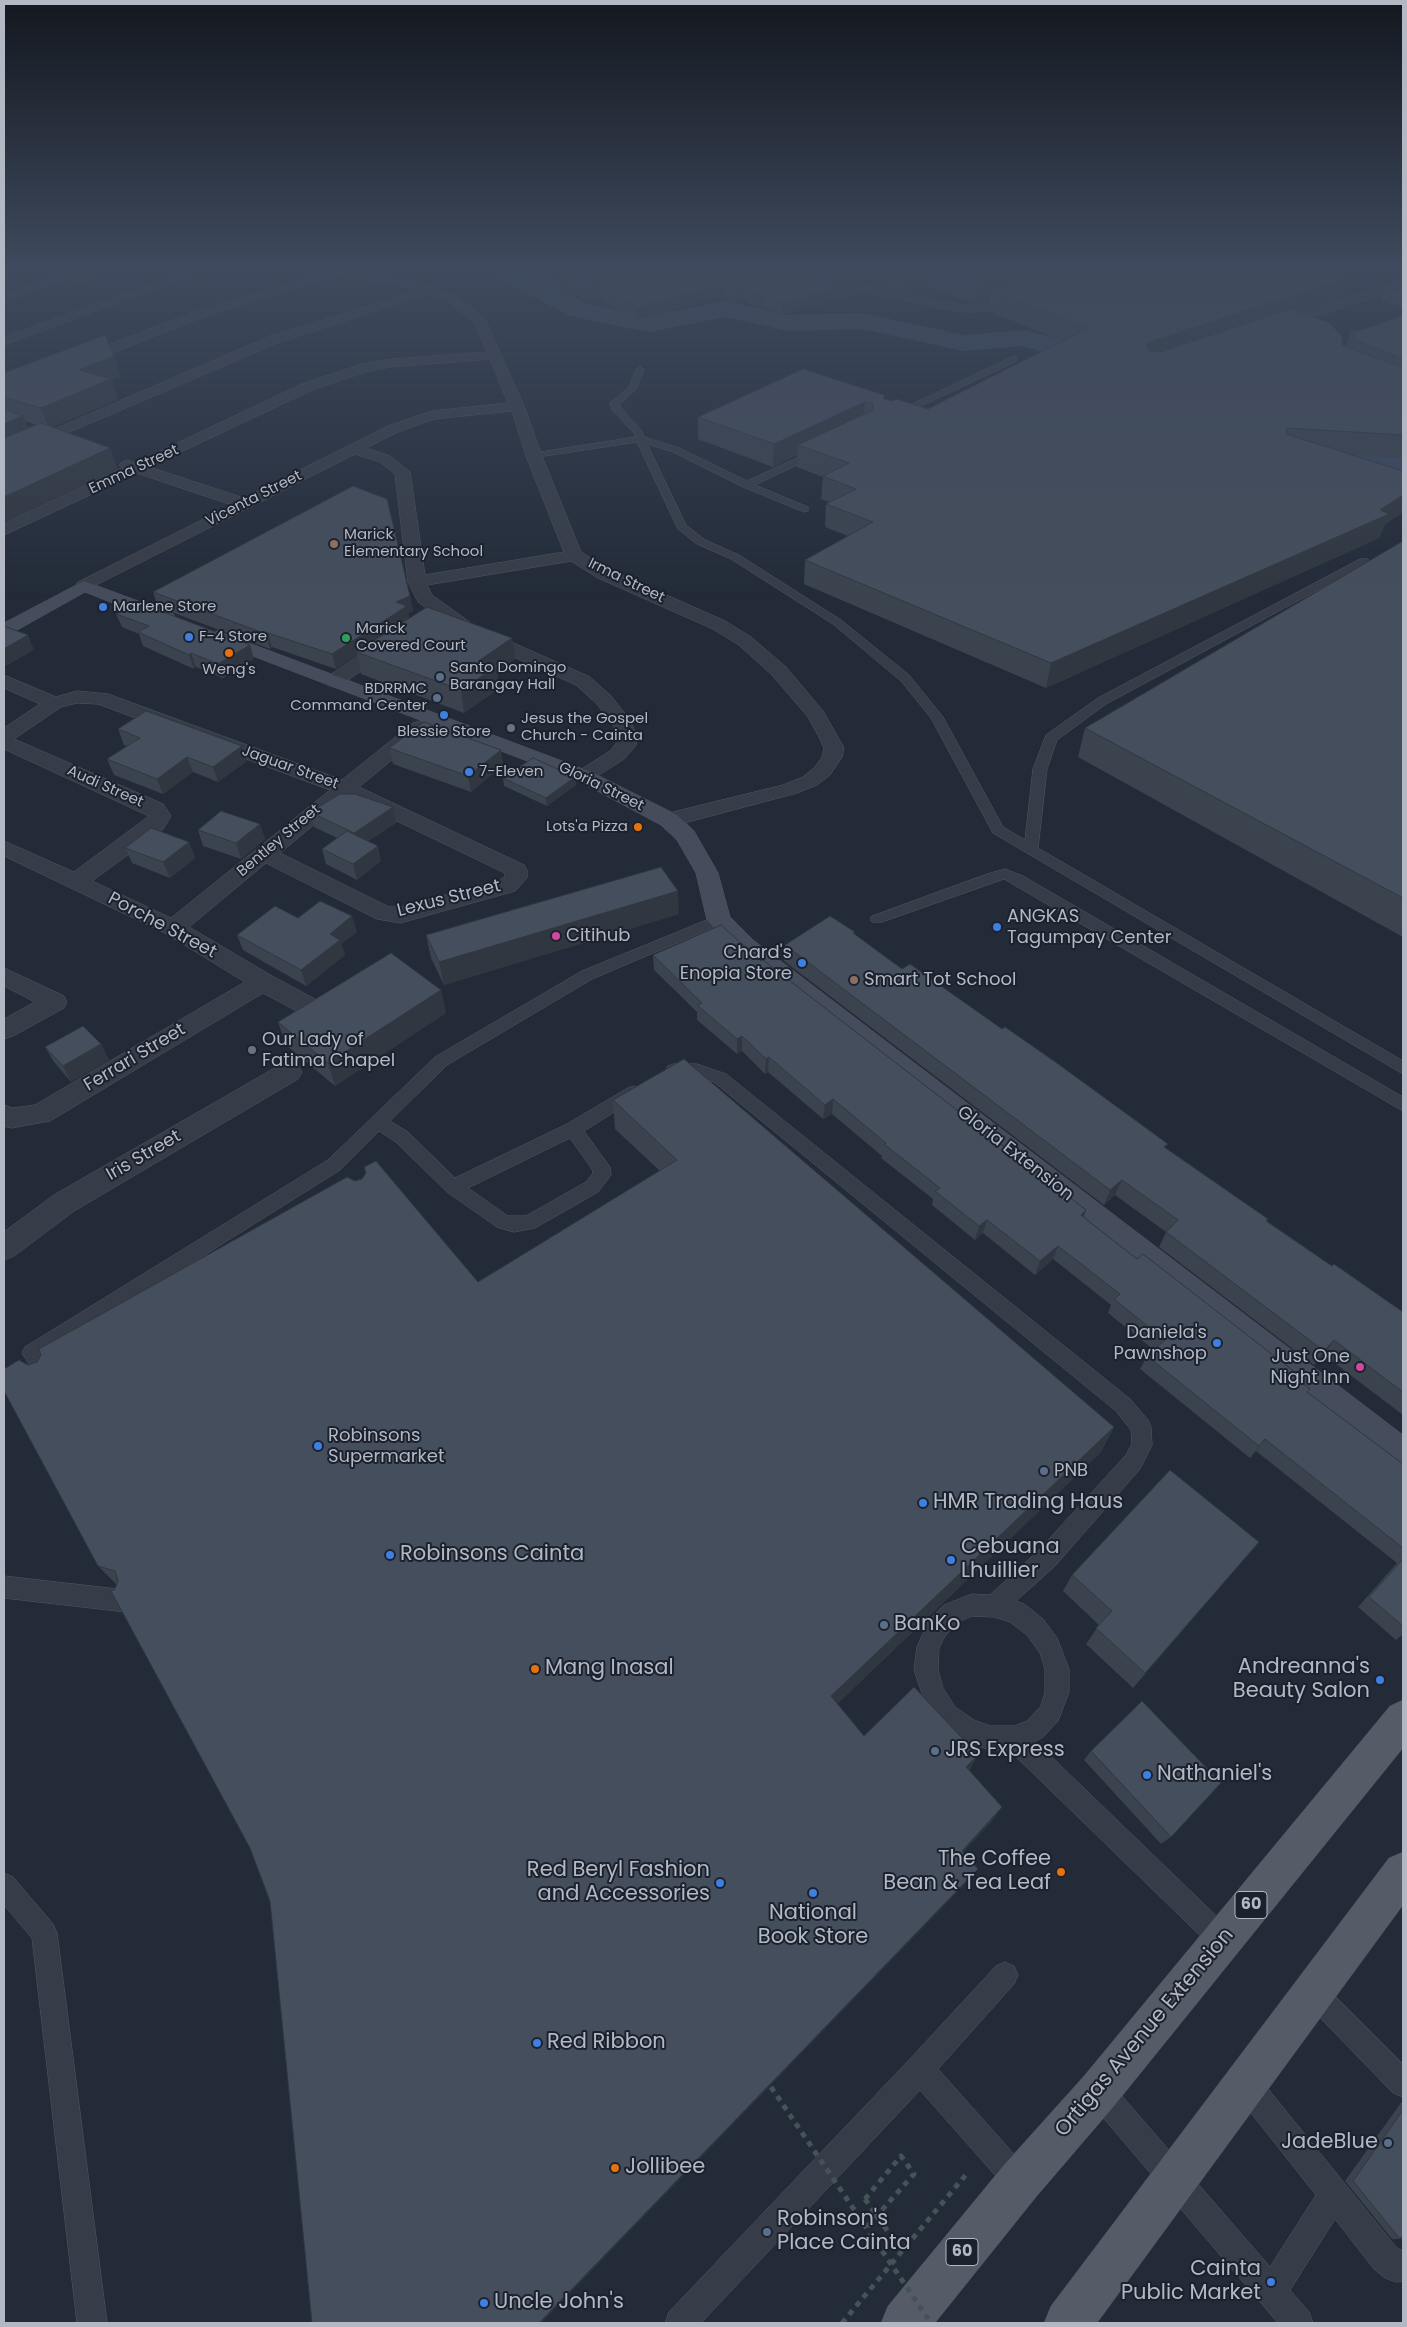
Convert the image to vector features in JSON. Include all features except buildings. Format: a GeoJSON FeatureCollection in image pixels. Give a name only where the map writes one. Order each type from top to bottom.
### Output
{"type":"FeatureCollection","features":[{"type":"Feature","properties":{"kind":"main road","name":"Ortigas Avenue Extension"},"geometry":{"type":"LineString","coordinates":[[905,2323],[1020,2181],[1099,2091],[1403,1719]]}},
{"type":"Feature","properties":{"kind":"main road"},"geometry":{"type":"LineString","coordinates":[[1068,2323],[1403,1872]]}},
{"type":"Feature","properties":{"kind":"street"},"geometry":{"type":"LineString","coordinates":[[4,456],[179,381]]}},
{"type":"Feature","properties":{"kind":"street","name":"Emma Street"},"geometry":{"type":"LineString","coordinates":[[4,530],[137,469],[307,387],[326,381]]}},
{"type":"Feature","properties":{"kind":"street","name":"Irma Street"},"geometry":{"type":"LineString","coordinates":[[506,381],[574,555],[604,574],[719,625],[745,640],[779,671],[816,715],[834,748],[823,771],[810,781],[790,789],[669,820]]}},
{"type":"Feature","properties":{"kind":"street","name":"Vicenta Street"},"geometry":{"type":"LineString","coordinates":[[4,630],[84,586],[393,429],[432,415],[517,406]]}},
{"type":"Feature","properties":{"kind":"street"},"geometry":{"type":"LineString","coordinates":[[32,430],[68,443]]}},
{"type":"Feature","properties":{"kind":"street"},"geometry":{"type":"LineString","coordinates":[[353,449],[386,459],[402,472],[417,582],[424,598],[469,630],[583,681],[604,700],[623,724],[627,736],[626,745],[617,755],[584,776]]}},
{"type":"Feature","properties":{"kind":"street"},"geometry":{"type":"LineString","coordinates":[[111,459],[245,504]]}},
{"type":"Feature","properties":{"kind":"street"},"geometry":{"type":"LineString","coordinates":[[417,582],[574,555]]}},
{"type":"Feature","properties":{"kind":"street","name":"Gloria Street"},"geometry":{"type":"LineString","coordinates":[[84,586],[433,717],[584,776],[669,820]]}},
{"type":"Feature","properties":{"kind":"street"},"geometry":{"type":"LineString","coordinates":[[424,622],[445,613]]}},
{"type":"Feature","properties":{"kind":"street"},"geometry":{"type":"LineString","coordinates":[[334,681],[403,634]]}},
{"type":"Feature","properties":{"kind":"street"},"geometry":{"type":"LineString","coordinates":[[4,681],[54,703]]}},
{"type":"Feature","properties":{"kind":"street","name":"Jaguar Street"},"geometry":{"type":"LineString","coordinates":[[54,703],[77,697],[101,698],[344,788],[516,870]]}},
{"type":"Feature","properties":{"kind":"street"},"geometry":{"type":"LineString","coordinates":[[4,737],[54,703]]}},
{"type":"Feature","properties":{"kind":"street","name":"Bentley Street"},"geometry":{"type":"LineString","coordinates":[[173,928],[433,717]]}},
{"type":"Feature","properties":{"kind":"street","name":"Audi Street"},"geometry":{"type":"LineString","coordinates":[[4,742],[155,809],[160,816],[155,824],[76,882]]}},
{"type":"Feature","properties":{"kind":"street"},"geometry":{"type":"LineString","coordinates":[[669,820],[686,836],[707,873],[719,920]]}},
{"type":"Feature","properties":{"kind":"street","name":"Porche Street"},"geometry":{"type":"LineString","coordinates":[[4,848],[173,928],[263,982],[317,1011]]}},
{"type":"Feature","properties":{"kind":"street","name":"Lexus Street"},"geometry":{"type":"LineString","coordinates":[[265,854],[384,914],[400,915],[507,886],[516,878],[516,870]]}},
{"type":"Feature","properties":{"kind":"street","name":"Gloria Extension"},"geometry":{"type":"LineString","coordinates":[[719,920],[745,946],[1403,1454]]}},
{"type":"Feature","properties":{"kind":"street"},"geometry":{"type":"LineString","coordinates":[[4,976],[55,1002],[4,1030]]}},
{"type":"Feature","properties":{"kind":"street","name":"Ferrari Street"},"geometry":{"type":"LineString","coordinates":[[4,1115],[11,1118],[41,1114],[263,982]]}},
{"type":"Feature","properties":{"kind":"street","name":"Iris Street"},"geometry":{"type":"LineString","coordinates":[[4,1248],[64,1203],[289,1072]]}},
{"type":"Feature","properties":{"kind":"lane"},"geometry":{"type":"LineString","coordinates":[[636,381],[633,388],[615,403],[615,408],[638,432],[640,440],[682,527],[701,542],[735,557],[837,622],[905,678],[937,716],[998,830],[1403,1068]]}},
{"type":"Feature","properties":{"kind":"lane"},"geometry":{"type":"LineString","coordinates":[[887,419],[968,381]]}},
{"type":"Feature","properties":{"kind":"lane"},"geometry":{"type":"LineString","coordinates":[[534,456],[640,440],[676,450],[747,485],[804,509]]}},
{"type":"Feature","properties":{"kind":"lane"},"geometry":{"type":"LineString","coordinates":[[747,485],[824,448]]}},
{"type":"Feature","properties":{"kind":"lane"},"geometry":{"type":"LineString","coordinates":[[1030,849],[1040,769],[1050,738],[1102,702],[1364,561]]}},
{"type":"Feature","properties":{"kind":"lane"},"geometry":{"type":"LineString","coordinates":[[877,919],[1005,874],[1018,879],[1403,1105]]}},
{"type":"Feature","properties":{"kind":"lane"},"geometry":{"type":"LineString","coordinates":[[50,1380],[25,1359],[334,1165],[441,1061],[587,975],[719,920]]}},
{"type":"Feature","properties":{"kind":"lane"},"geometry":{"type":"LineString","coordinates":[[453,1187],[573,1129],[654,1079],[674,1070],[697,1070],[720,1078],[1123,1405],[1141,1427],[1142,1445],[1133,1462],[1047,1558],[994,1606]]}},
{"type":"Feature","properties":{"kind":"lane"},"geometry":{"type":"LineString","coordinates":[[378,1122],[402,1137],[453,1187],[503,1222],[514,1225],[529,1223],[592,1187],[602,1176],[601,1167],[573,1129]]}},
{"type":"Feature","properties":{"kind":"lane"},"geometry":{"type":"LineString","coordinates":[[334,1165],[346,1179]]}},
{"type":"Feature","properties":{"kind":"lane"},"geometry":{"type":"LineString","coordinates":[[4,1587],[126,1601]]}},
{"type":"Feature","properties":{"kind":"lane"},"geometry":{"type":"LineString","coordinates":[[972,1605],[994,1606],[1016,1612],[1035,1627],[1049,1646],[1057,1669],[1058,1692],[1050,1713],[1035,1729],[1014,1738],[990,1738],[967,1730],[947,1715],[933,1694],[926,1670],[928,1648],[937,1628],[952,1613],[972,1605]]}},
{"type":"Feature","properties":{"kind":"lane"},"geometry":{"type":"LineString","coordinates":[[1014,1738],[1223,1940]]}},
{"type":"Feature","properties":{"kind":"lane"},"geometry":{"type":"LineString","coordinates":[[4,1886],[44,1933],[92,2323]]}},
{"type":"Feature","properties":{"kind":"lane"},"geometry":{"type":"LineString","coordinates":[[680,2323],[920,2069],[1005,1975]]}},
{"type":"Feature","properties":{"kind":"lane"},"geometry":{"type":"LineString","coordinates":[[1313,1992],[1403,2083]]}},
{"type":"Feature","properties":{"kind":"lane"},"geometry":{"type":"LineString","coordinates":[[920,2069],[1020,2181]]}},
{"type":"Feature","properties":{"kind":"lane"},"geometry":{"type":"LineString","coordinates":[[1246,2084],[1385,2258],[1396,2267],[1403,2266]]}},
{"type":"Feature","properties":{"kind":"lane"},"geometry":{"type":"LineString","coordinates":[[1099,2091],[1298,2323]]}},
{"type":"Feature","properties":{"kind":"lane"},"geometry":{"type":"LineString","coordinates":[[1272,2291],[1334,2194]]}},
{"type":"Feature","properties":{"kind":"path"},"geometry":{"type":"LineString","coordinates":[[770,2087],[931,2323]]}},
{"type":"Feature","properties":{"kind":"path"},"geometry":{"type":"LineString","coordinates":[[842,2323],[989,2147]]}},
{"type":"Feature","properties":{"kind":"path"},"geometry":{"type":"LineString","coordinates":[[866,2228],[914,2174],[901,2156],[865,2198],[902,2250]]}},
{"type":"Feature","properties":{"kind":"waterway"},"geometry":{"type":"LineString","coordinates":[[1297,425],[1394,465],[1403,466]]}},
{"type":"Feature","properties":{"kind":"place","name":"Marick Elementary School"},"geometry":{"type":"Point","coordinates":[334,544]}},
{"type":"Feature","properties":{"kind":"place","name":"Marlene Store"},"geometry":{"type":"Point","coordinates":[103,607]}},
{"type":"Feature","properties":{"kind":"place","name":"F-4 Store"},"geometry":{"type":"Point","coordinates":[189,637]}},
{"type":"Feature","properties":{"kind":"place","name":"Marick Covered Court"},"geometry":{"type":"Point","coordinates":[346,638]}},
{"type":"Feature","properties":{"kind":"place","name":"Weng's"},"geometry":{"type":"Point","coordinates":[229,653]}},
{"type":"Feature","properties":{"kind":"place","name":"Santo Domingo Barangay Hall"},"geometry":{"type":"Point","coordinates":[440,677]}},
{"type":"Feature","properties":{"kind":"place","name":"BDRRMC Command Center"},"geometry":{"type":"Point","coordinates":[437,698]}},
{"type":"Feature","properties":{"kind":"place","name":"Blessie Store"},"geometry":{"type":"Point","coordinates":[444,715]}},
{"type":"Feature","properties":{"kind":"place","name":"Jesus the Gospel Church - Cainta"},"geometry":{"type":"Point","coordinates":[511,728]}},
{"type":"Feature","properties":{"kind":"place","name":"7-Eleven"},"geometry":{"type":"Point","coordinates":[469,772]}},
{"type":"Feature","properties":{"kind":"place","name":"Lots'a Pizza"},"geometry":{"type":"Point","coordinates":[638,827]}},
{"type":"Feature","properties":{"kind":"place","name":"ANGKAS Tagumpay Center"},"geometry":{"type":"Point","coordinates":[997,927]}},
{"type":"Feature","properties":{"kind":"place","name":"Citihub"},"geometry":{"type":"Point","coordinates":[556,936]}},
{"type":"Feature","properties":{"kind":"place","name":"Chard's Enopia Store"},"geometry":{"type":"Point","coordinates":[802,963]}},
{"type":"Feature","properties":{"kind":"place","name":"Smart Tot School"},"geometry":{"type":"Point","coordinates":[854,980]}},
{"type":"Feature","properties":{"kind":"place","name":"Our Lady of Fatima Chapel"},"geometry":{"type":"Point","coordinates":[252,1050]}},
{"type":"Feature","properties":{"kind":"place","name":"Daniela's Pawnshop"},"geometry":{"type":"Point","coordinates":[1217,1343]}},
{"type":"Feature","properties":{"kind":"place","name":"Just One Night Inn"},"geometry":{"type":"Point","coordinates":[1360,1367]}},
{"type":"Feature","properties":{"kind":"place","name":"Robinsons Supermarket"},"geometry":{"type":"Point","coordinates":[318,1446]}},
{"type":"Feature","properties":{"kind":"place","name":"PNB"},"geometry":{"type":"Point","coordinates":[1044,1471]}},
{"type":"Feature","properties":{"kind":"place","name":"HMR Trading Haus"},"geometry":{"type":"Point","coordinates":[923,1503]}},
{"type":"Feature","properties":{"kind":"place","name":"Robinsons Cainta"},"geometry":{"type":"Point","coordinates":[390,1555]}},
{"type":"Feature","properties":{"kind":"place","name":"Cebuana Lhuillier"},"geometry":{"type":"Point","coordinates":[951,1560]}},
{"type":"Feature","properties":{"kind":"place","name":"BanKo"},"geometry":{"type":"Point","coordinates":[884,1625]}},
{"type":"Feature","properties":{"kind":"place","name":"Mang Inasal"},"geometry":{"type":"Point","coordinates":[535,1669]}},
{"type":"Feature","properties":{"kind":"place","name":"Andreanna's Beauty Salon"},"geometry":{"type":"Point","coordinates":[1380,1680]}},
{"type":"Feature","properties":{"kind":"place","name":"JRS Express"},"geometry":{"type":"Point","coordinates":[935,1751]}},
{"type":"Feature","properties":{"kind":"place","name":"Nathaniel's"},"geometry":{"type":"Point","coordinates":[1147,1775]}},
{"type":"Feature","properties":{"kind":"place","name":"The Coffee Bean & Tea Leaf"},"geometry":{"type":"Point","coordinates":[1061,1872]}},
{"type":"Feature","properties":{"kind":"place","name":"Red Beryl Fashion and Accessories"},"geometry":{"type":"Point","coordinates":[720,1883]}},
{"type":"Feature","properties":{"kind":"place","name":"National Book Store"},"geometry":{"type":"Point","coordinates":[813,1893]}},
{"type":"Feature","properties":{"kind":"place","name":"Red Ribbon"},"geometry":{"type":"Point","coordinates":[537,2043]}},
{"type":"Feature","properties":{"kind":"place","name":"JadeBlue"},"geometry":{"type":"Point","coordinates":[1388,2143]}},
{"type":"Feature","properties":{"kind":"place","name":"Jollibee"},"geometry":{"type":"Point","coordinates":[615,2168]}},
{"type":"Feature","properties":{"kind":"place","name":"Robinson's Place Cainta"},"geometry":{"type":"Point","coordinates":[767,2232]}},
{"type":"Feature","properties":{"kind":"place","name":"Cainta Public Market"},"geometry":{"type":"Point","coordinates":[1271,2282]}},
{"type":"Feature","properties":{"kind":"place","name":"Uncle John's"},"geometry":{"type":"Point","coordinates":[484,2303]}}]}
